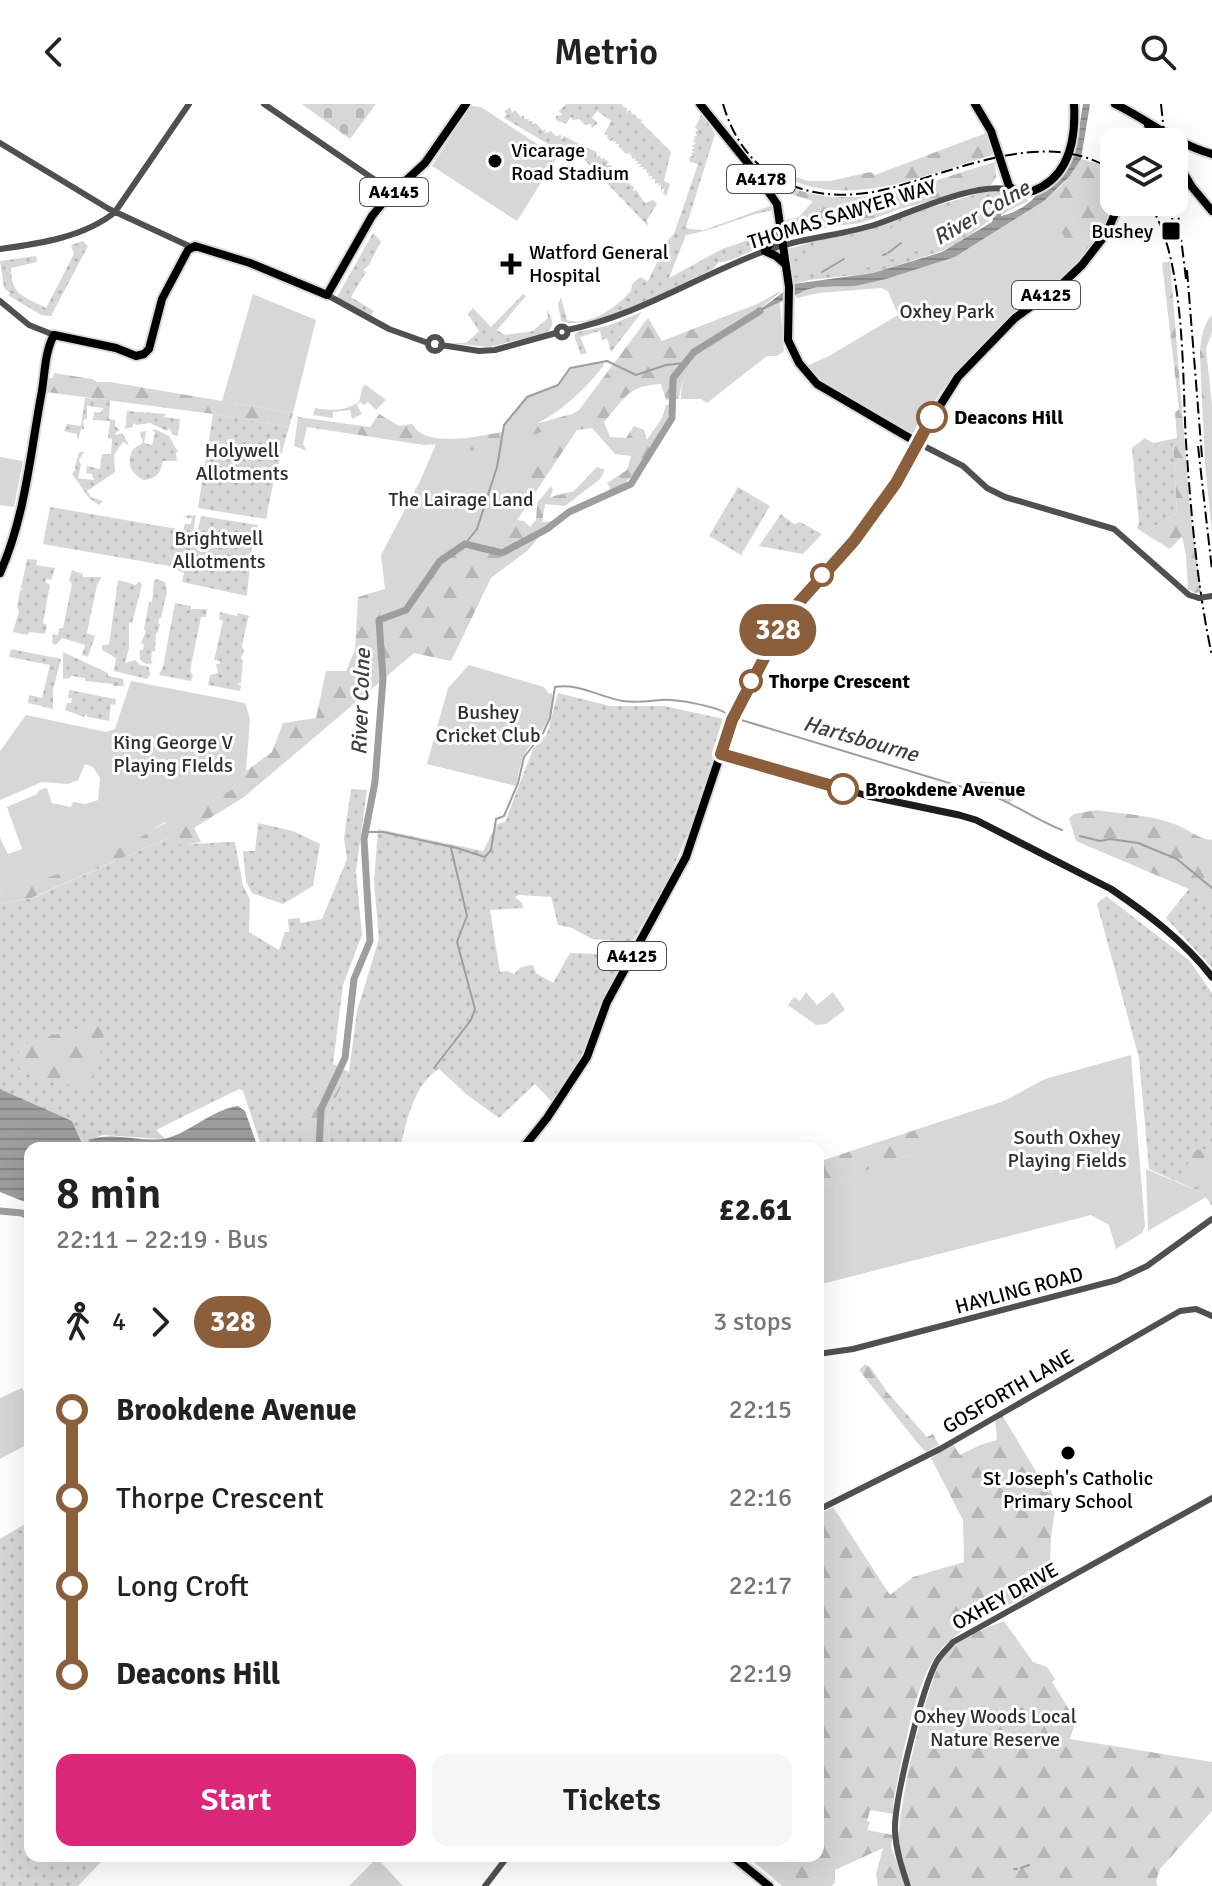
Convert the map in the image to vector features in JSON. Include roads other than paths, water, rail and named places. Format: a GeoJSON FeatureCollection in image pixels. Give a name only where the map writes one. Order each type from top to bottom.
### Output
{"type":"FeatureCollection","features":[{"type":"Feature","properties":{"kind":"main road","name":"A4145"},"geometry":{"type":"LineString","coordinates":[[329,291],[372,216],[425,163],[466,104]]}},
{"type":"Feature","properties":{"kind":"main road","name":"A4178"},"geometry":{"type":"LineString","coordinates":[[700,104],[773,196],[779,213],[790,292],[788,329],[793,353],[814,382],[918,443]]}},
{"type":"Feature","properties":{"kind":"main road"},"geometry":{"type":"LineString","coordinates":[[975,104],[991,131],[1011,190],[1022,193],[1044,185],[1060,172],[1071,147],[1074,104]]}},
{"type":"Feature","properties":{"kind":"main road"},"geometry":{"type":"LineString","coordinates":[[1115,104],[1143,119],[1150,128]]}},
{"type":"Feature","properties":{"kind":"main road"},"geometry":{"type":"LineString","coordinates":[[1188,144],[1212,154]]}},
{"type":"Feature","properties":{"kind":"main road"},"geometry":{"type":"LineString","coordinates":[[1188,180],[1212,211]]}},
{"type":"Feature","properties":{"kind":"main road","name":"A4125"},"geometry":{"type":"LineString","coordinates":[[528,1142],[587,1057],[607,1002],[689,852],[732,720],[785,618],[854,541],[896,483],[958,377],[1015,318],[1062,284],[1082,265],[1106,234],[1114,216]]}},
{"type":"Feature","properties":{"kind":"main road"},"geometry":{"type":"LineString","coordinates":[[780,230],[765,251],[785,264]]}},
{"type":"Feature","properties":{"kind":"main road"},"geometry":{"type":"LineString","coordinates":[[0,573],[15,537],[54,335],[107,345],[136,356],[144,354],[149,349],[162,299],[191,247],[232,257],[315,290],[329,291]]}},
{"type":"Feature","properties":{"kind":"main road"},"geometry":{"type":"LineString","coordinates":[[721,754],[868,796],[968,817],[1111,889],[1177,939],[1212,977]]}},
{"type":"Feature","properties":{"kind":"main road"},"geometry":{"type":"LineString","coordinates":[[739,1862],[769,1886]]}},
{"type":"Feature","properties":{"kind":"street"},"geometry":{"type":"LineString","coordinates":[[0,249],[39,244],[83,230],[115,212],[189,104]]}},
{"type":"Feature","properties":{"kind":"street"},"geometry":{"type":"LineString","coordinates":[[264,104],[394,193]]}},
{"type":"Feature","properties":{"kind":"street"},"geometry":{"type":"LineString","coordinates":[[0,143],[115,212],[191,247]]}},
{"type":"Feature","properties":{"kind":"street"},"geometry":{"type":"LineString","coordinates":[[995,186],[1001,180],[1003,170]]}},
{"type":"Feature","properties":{"kind":"street","name":"THOMAS SAWYER WAY"},"geometry":{"type":"LineString","coordinates":[[329,291],[389,329],[428,343],[433,350],[441,345],[479,351],[495,350],[556,333],[562,337],[567,330],[599,323],[637,308],[765,251],[817,236],[874,225],[923,205],[995,186],[1011,190]]}},
{"type":"Feature","properties":{"kind":"street"},"geometry":{"type":"LineString","coordinates":[[0,301],[29,325],[54,335]]}},
{"type":"Feature","properties":{"kind":"street"},"geometry":{"type":"LineString","coordinates":[[918,443],[963,466],[987,488],[1005,497],[1114,529],[1189,595],[1199,598],[1212,596]]}},
{"type":"Feature","properties":{"kind":"street","name":"HAYLING ROAD"},"geometry":{"type":"LineString","coordinates":[[824,1353],[853,1349],[1117,1280],[1147,1266],[1212,1219]]}},
{"type":"Feature","properties":{"kind":"street","name":"GOSFORTH LANE"},"geometry":{"type":"LineString","coordinates":[[824,1507],[940,1449],[1180,1311],[1196,1309],[1212,1316]]}},
{"type":"Feature","properties":{"kind":"street","name":"OXHEY DRIVE"},"geometry":{"type":"LineString","coordinates":[[908,1886],[898,1856],[897,1810],[919,1715],[938,1659],[953,1642],[1212,1498]]}},
{"type":"Feature","properties":{"kind":"street"},"geometry":{"type":"LineString","coordinates":[[485,1886],[503,1862]]}},
{"type":"Feature","properties":{"kind":"waterway"},"geometry":{"type":"LineString","coordinates":[[888,253],[901,243]]}},
{"type":"Feature","properties":{"kind":"waterway"},"geometry":{"type":"LineString","coordinates":[[822,272],[844,259]]}},
{"type":"Feature","properties":{"kind":"waterway","name":"River Colne"},"geometry":{"type":"LineString","coordinates":[[319,1142],[321,1109],[345,1058],[354,979],[370,941],[364,839],[375,782],[383,679],[379,620],[406,610],[440,561],[465,544],[502,553],[547,529],[569,512],[631,484],[672,418],[673,378],[694,352],[760,311]]}},
{"type":"Feature","properties":{"kind":"waterway"},"geometry":{"type":"LineString","coordinates":[[465,544],[477,529],[497,467],[504,425],[527,397],[558,385],[570,368],[607,361],[636,375],[666,365],[685,363]]}},
{"type":"Feature","properties":{"kind":"waterway","name":"Hartsbourne"},"geometry":{"type":"LineString","coordinates":[[366,832],[383,832],[485,857],[491,850],[496,819],[504,816],[518,783],[524,757],[543,733],[550,718],[555,687],[581,689],[628,702],[685,702],[727,714]]}},
{"type":"Feature","properties":{"kind":"waterway","name":"Hartsbourne"},"geometry":{"type":"LineString","coordinates":[[738,719],[981,792],[1062,830]]}},
{"type":"Feature","properties":{"kind":"waterway","name":"Hartsbourne"},"geometry":{"type":"LineString","coordinates":[[1080,836],[1100,841],[1110,839],[1138,843],[1177,859],[1212,888]]}},
{"type":"Feature","properties":{"kind":"waterway"},"geometry":{"type":"LineString","coordinates":[[434,1068],[471,1020],[475,1009],[457,942],[467,916],[451,848]]}},
{"type":"Feature","properties":{"kind":"waterway","name":"River Colne"},"geometry":{"type":"LineString","coordinates":[[0,1211],[24,1214]]}},
{"type":"Feature","properties":{"kind":"waterway"},"geometry":{"type":"LineString","coordinates":[[1021,1868],[1029,1865]]}},
{"type":"Feature","properties":{"kind":"railway"},"geometry":{"type":"LineString","coordinates":[[723,104],[745,150],[761,167],[779,180],[823,193],[847,195],[873,192],[994,158],[1025,153],[1056,152],[1086,158],[1100,164]]}},
{"type":"Feature","properties":{"kind":"railway"},"geometry":{"type":"LineString","coordinates":[[1161,104],[1164,128]]}},
{"type":"Feature","properties":{"kind":"railway"},"geometry":{"type":"LineString","coordinates":[[1155,216],[1176,284],[1192,522],[1212,656]]}},
{"type":"Feature","properties":{"kind":"railway"},"geometry":{"type":"LineString","coordinates":[[1172,216],[1174,242]]}},
{"type":"Feature","properties":{"kind":"railway"},"geometry":{"type":"LineString","coordinates":[[1178,216],[1186,279]]}},
{"type":"Feature","properties":{"kind":"railway"},"geometry":{"type":"LineString","coordinates":[[1187,270],[1202,457]]}},
{"type":"Feature","properties":{"kind":"railway"},"geometry":{"type":"LineString","coordinates":[[1198,446],[1212,570]]}},
{"type":"Feature","properties":{"kind":"place","name":"Vicarage Road Stadium"},"geometry":{"type":"Point","coordinates":[495,161]}},
{"type":"Feature","properties":{"kind":"place","name":"Bushey"},"geometry":{"type":"Point","coordinates":[1171,231]}},
{"type":"Feature","properties":{"kind":"place","name":"Watford General Hospital"},"geometry":{"type":"Point","coordinates":[511,264]}},
{"type":"Feature","properties":{"kind":"place","name":"Deacons Hill"},"geometry":{"type":"Point","coordinates":[932,417]}},
{"type":"Feature","properties":{"kind":"place","name":"Thorpe Crescent"},"geometry":{"type":"Point","coordinates":[751,681]}},
{"type":"Feature","properties":{"kind":"place","name":"Brookdene Avenue"},"geometry":{"type":"Point","coordinates":[843,789]}},
{"type":"Feature","properties":{"kind":"place","name":"St Joseph's Catholic Primary School"},"geometry":{"type":"Point","coordinates":[1068,1453]}},
{"type":"Feature","properties":{"kind":"park label","name":"Oxhey Park"},"geometry":{"type":"Point","coordinates":[947,311]}},
{"type":"Feature","properties":{"kind":"park label","name":"Holywell Allotments"},"geometry":{"type":"Point","coordinates":[242,462]}},
{"type":"Feature","properties":{"kind":"park label","name":"The Lairage Land"},"geometry":{"type":"Point","coordinates":[461,499]}},
{"type":"Feature","properties":{"kind":"park label","name":"Brightwell Allotments"},"geometry":{"type":"Point","coordinates":[219,550]}},
{"type":"Feature","properties":{"kind":"park label","name":"Bushey Cricket Club"},"geometry":{"type":"Point","coordinates":[488,724]}},
{"type":"Feature","properties":{"kind":"park label","name":"King George V Playing FIelds"},"geometry":{"type":"Point","coordinates":[173,754]}},
{"type":"Feature","properties":{"kind":"park label","name":"South Oxhey Playing Fields"},"geometry":{"type":"Point","coordinates":[1067,1148]}},
{"type":"Feature","properties":{"kind":"park label","name":"Oxhey Woods Local Nature Reserve"},"geometry":{"type":"Point","coordinates":[995,1728]}}]}
